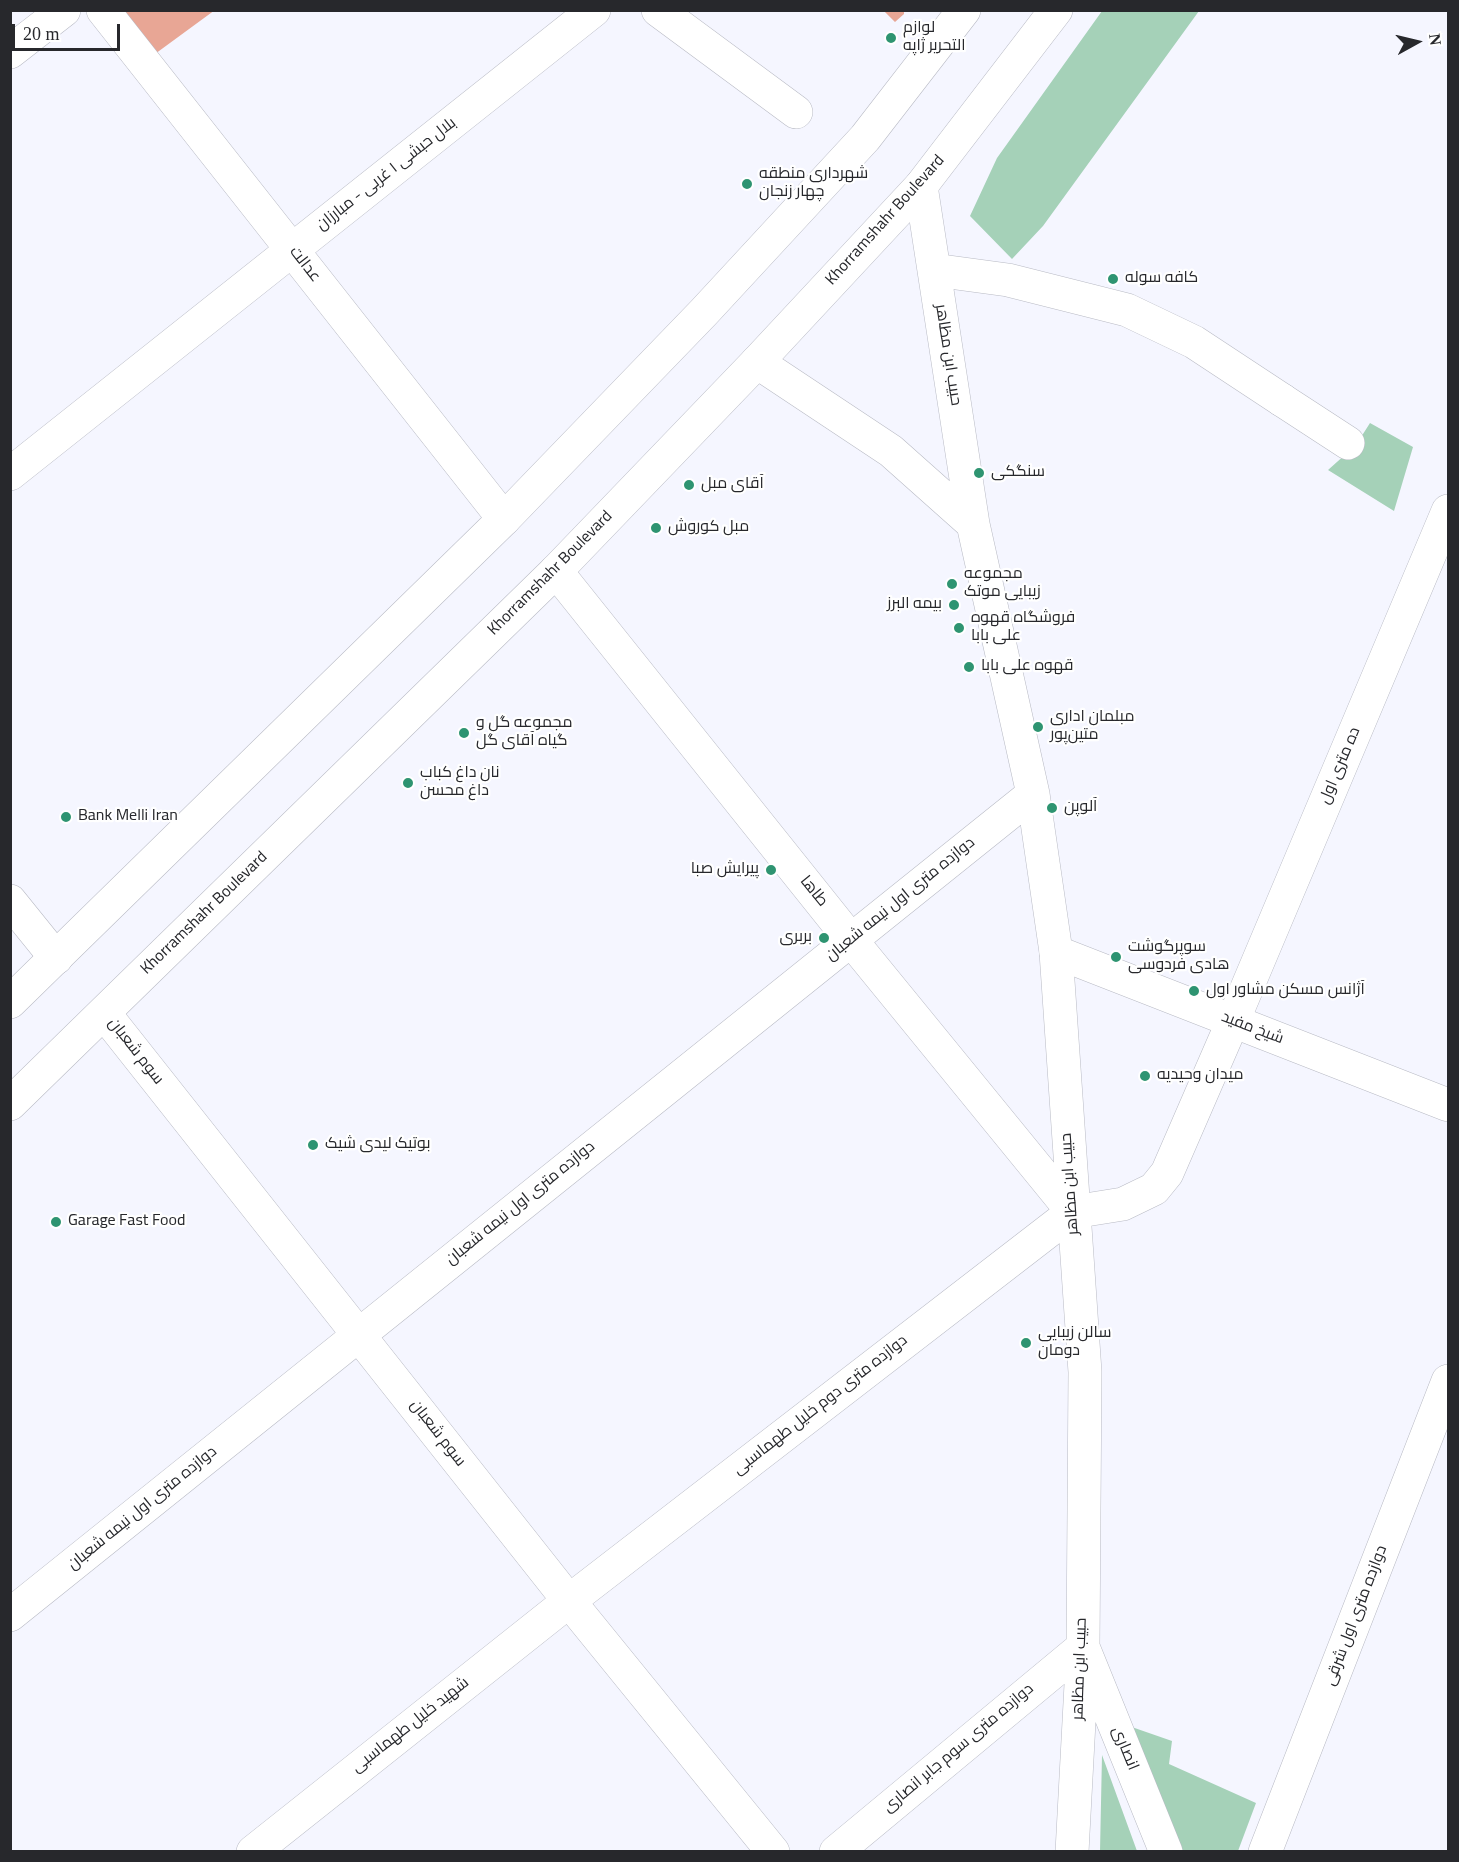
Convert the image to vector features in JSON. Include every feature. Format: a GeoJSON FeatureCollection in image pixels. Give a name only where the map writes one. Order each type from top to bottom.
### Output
{"type":"FeatureCollection","features":[{"type":"Feature","properties":{"kind":"street"},"geometry":{"type":"LineString","coordinates":[[10,52],[64,10]]}},
{"type":"Feature","properties":{"kind":"street","name":"عدالت"},"geometry":{"type":"LineString","coordinates":[[104,10],[504,519]]}},
{"type":"Feature","properties":{"kind":"street","name":"بلال حبشی ۱ غربی - مبارزان"},"geometry":{"type":"LineString","coordinates":[[10,474],[594,10]]}},
{"type":"Feature","properties":{"kind":"street"},"geometry":{"type":"LineString","coordinates":[[658,10],[796,112]]}},
{"type":"Feature","properties":{"kind":"street","name":"Khorramshahr Boulevard"},"geometry":{"type":"LineString","coordinates":[[10,1104],[556,571],[757,362],[921,186],[1056,10]]}},
{"type":"Feature","properties":{"kind":"street"},"geometry":{"type":"LineString","coordinates":[[10,1002],[504,519],[696,320],[865,138],[957,15]]}},
{"type":"Feature","properties":{"kind":"street","name":"حبیب ابن مظاهر"},"geometry":{"type":"LineString","coordinates":[[921,186],[973,524],[1033,794],[1056,952],[1085,1372],[1083,1647],[1072,1851]]}},
{"type":"Feature","properties":{"kind":"street"},"geometry":{"type":"LineString","coordinates":[[933,270],[1008,280],[1127,310],[1194,342],[1348,443]]}},
{"type":"Feature","properties":{"kind":"street"},"geometry":{"type":"LineString","coordinates":[[757,362],[891,451],[973,524]]}},
{"type":"Feature","properties":{"kind":"street","name":"ده متری اول"},"geometry":{"type":"LineString","coordinates":[[1073,1212],[1123,1204],[1154,1189],[1167,1173],[1449,511]]}},
{"type":"Feature","properties":{"kind":"street","name":"طاها"},"geometry":{"type":"LineString","coordinates":[[556,571],[851,940],[1073,1212]]}},
{"type":"Feature","properties":{"kind":"street","name":"دوازده متری اول نیمه شعبان"},"geometry":{"type":"LineString","coordinates":[[10,1615],[1033,794]]}},
{"type":"Feature","properties":{"kind":"street"},"geometry":{"type":"LineString","coordinates":[[10,901],[56,958]]}},
{"type":"Feature","properties":{"kind":"street","name":"شیخ مفید"},"geometry":{"type":"LineString","coordinates":[[1056,952],[1449,1105]]}},
{"type":"Feature","properties":{"kind":"street","name":"سوم شعبان"},"geometry":{"type":"LineString","coordinates":[[104,1013],[569,1601],[773,1851]]}},
{"type":"Feature","properties":{"kind":"street","name":"دوازده متری دوم خلیل طهماسبی"},"geometry":{"type":"LineString","coordinates":[[569,1601],[1073,1212]]}},
{"type":"Feature","properties":{"kind":"street","name":"دوازده متری اول شرقی"},"geometry":{"type":"LineString","coordinates":[[1265,1851],[1449,1381]]}},
{"type":"Feature","properties":{"kind":"street","name":"شهید خلیل طهماسبی"},"geometry":{"type":"LineString","coordinates":[[253,1851],[569,1601]]}},
{"type":"Feature","properties":{"kind":"street","name":"دوازده متری سوم جابر انصاری"},"geometry":{"type":"LineString","coordinates":[[836,1851],[1083,1647]]}},
{"type":"Feature","properties":{"kind":"street","name":"انصاری"},"geometry":{"type":"LineString","coordinates":[[1083,1647],[1166,1851]]}},
{"type":"Feature","properties":{"kind":"green space"},"geometry":{"type":"Polygon","coordinates":[[[1102,11],[1199,11],[1043,226],[1012,259],[970,216],[997,158],[1102,11]]]}},
{"type":"Feature","properties":{"kind":"green space"},"geometry":{"type":"Polygon","coordinates":[[[1370,423],[1413,447],[1394,511],[1328,470],[1356,445],[1370,423]]]}},
{"type":"Feature","properties":{"kind":"green space"},"geometry":{"type":"Polygon","coordinates":[[[1126,1725],[1172,1741],[1169,1764],[1256,1803],[1238,1851],[1183,1851],[1126,1725]]]}},
{"type":"Feature","properties":{"kind":"green space"},"geometry":{"type":"Polygon","coordinates":[[[1102,1755],[1137,1851],[1100,1851],[1102,1755]]]}},
{"type":"Feature","properties":{"kind":"building"},"geometry":{"type":"Polygon","coordinates":[[[103,10],[215,10],[144,62],[103,10]]]}},
{"type":"Feature","properties":{"kind":"building"},"geometry":{"type":"Polygon","coordinates":[[[883,10],[904,10],[904,14],[895,22],[883,10]]]}},
{"type":"Feature","properties":{"kind":"place","name":"لوازم التحریر ژاپه"},"geometry":{"type":"Point","coordinates":[891,38]}},
{"type":"Feature","properties":{"kind":"place","name":"شهرداری منطقه چهار زنجان"},"geometry":{"type":"Point","coordinates":[747,184]}},
{"type":"Feature","properties":{"kind":"place","name":"کافه سوله"},"geometry":{"type":"Point","coordinates":[1113,279]}},
{"type":"Feature","properties":{"kind":"place","name":"سنگکی"},"geometry":{"type":"Point","coordinates":[979,473]}},
{"type":"Feature","properties":{"kind":"place","name":"آقای مبل"},"geometry":{"type":"Point","coordinates":[689,485]}},
{"type":"Feature","properties":{"kind":"place","name":"مبل کوروش"},"geometry":{"type":"Point","coordinates":[656,528]}},
{"type":"Feature","properties":{"kind":"place","name":"مجموعه زیبایی موتک"},"geometry":{"type":"Point","coordinates":[952,584]}},
{"type":"Feature","properties":{"kind":"place","name":"بیمه البرز"},"geometry":{"type":"Point","coordinates":[954,605]}},
{"type":"Feature","properties":{"kind":"place","name":"فروشگاه قهوه علی بابا"},"geometry":{"type":"Point","coordinates":[959,628]}},
{"type":"Feature","properties":{"kind":"place","name":"قهوه علی بابا"},"geometry":{"type":"Point","coordinates":[969,667]}},
{"type":"Feature","properties":{"kind":"place","name":"مبلمان اداری متین‌پور"},"geometry":{"type":"Point","coordinates":[1038,727]}},
{"type":"Feature","properties":{"kind":"place","name":"مجموعه گل و گیاه آقای گل"},"geometry":{"type":"Point","coordinates":[464,733]}},
{"type":"Feature","properties":{"kind":"place","name":"نان داغ کباب داغ محسن"},"geometry":{"type":"Point","coordinates":[408,783]}},
{"type":"Feature","properties":{"kind":"place","name":"آلوپن"},"geometry":{"type":"Point","coordinates":[1052,808]}},
{"type":"Feature","properties":{"kind":"place","name":"Bank Melli Iran"},"geometry":{"type":"Point","coordinates":[66,817]}},
{"type":"Feature","properties":{"kind":"place","name":"پیرایش صبا"},"geometry":{"type":"Point","coordinates":[771,870]}},
{"type":"Feature","properties":{"kind":"place","name":"بربری"},"geometry":{"type":"Point","coordinates":[824,938]}},
{"type":"Feature","properties":{"kind":"place","name":"سوپرگوشت هادی فردوسی"},"geometry":{"type":"Point","coordinates":[1116,957]}},
{"type":"Feature","properties":{"kind":"place","name":"آژانس مسکن مشاور اول"},"geometry":{"type":"Point","coordinates":[1194,991]}},
{"type":"Feature","properties":{"kind":"place","name":"میدان وحیدیه"},"geometry":{"type":"Point","coordinates":[1145,1076]}},
{"type":"Feature","properties":{"kind":"place","name":"بوتیک لیدی شیک"},"geometry":{"type":"Point","coordinates":[313,1145]}},
{"type":"Feature","properties":{"kind":"place","name":"Garage Fast Food"},"geometry":{"type":"Point","coordinates":[56,1222]}},
{"type":"Feature","properties":{"kind":"place","name":"سالن زیبایی دومان"},"geometry":{"type":"Point","coordinates":[1026,1343]}}]}
